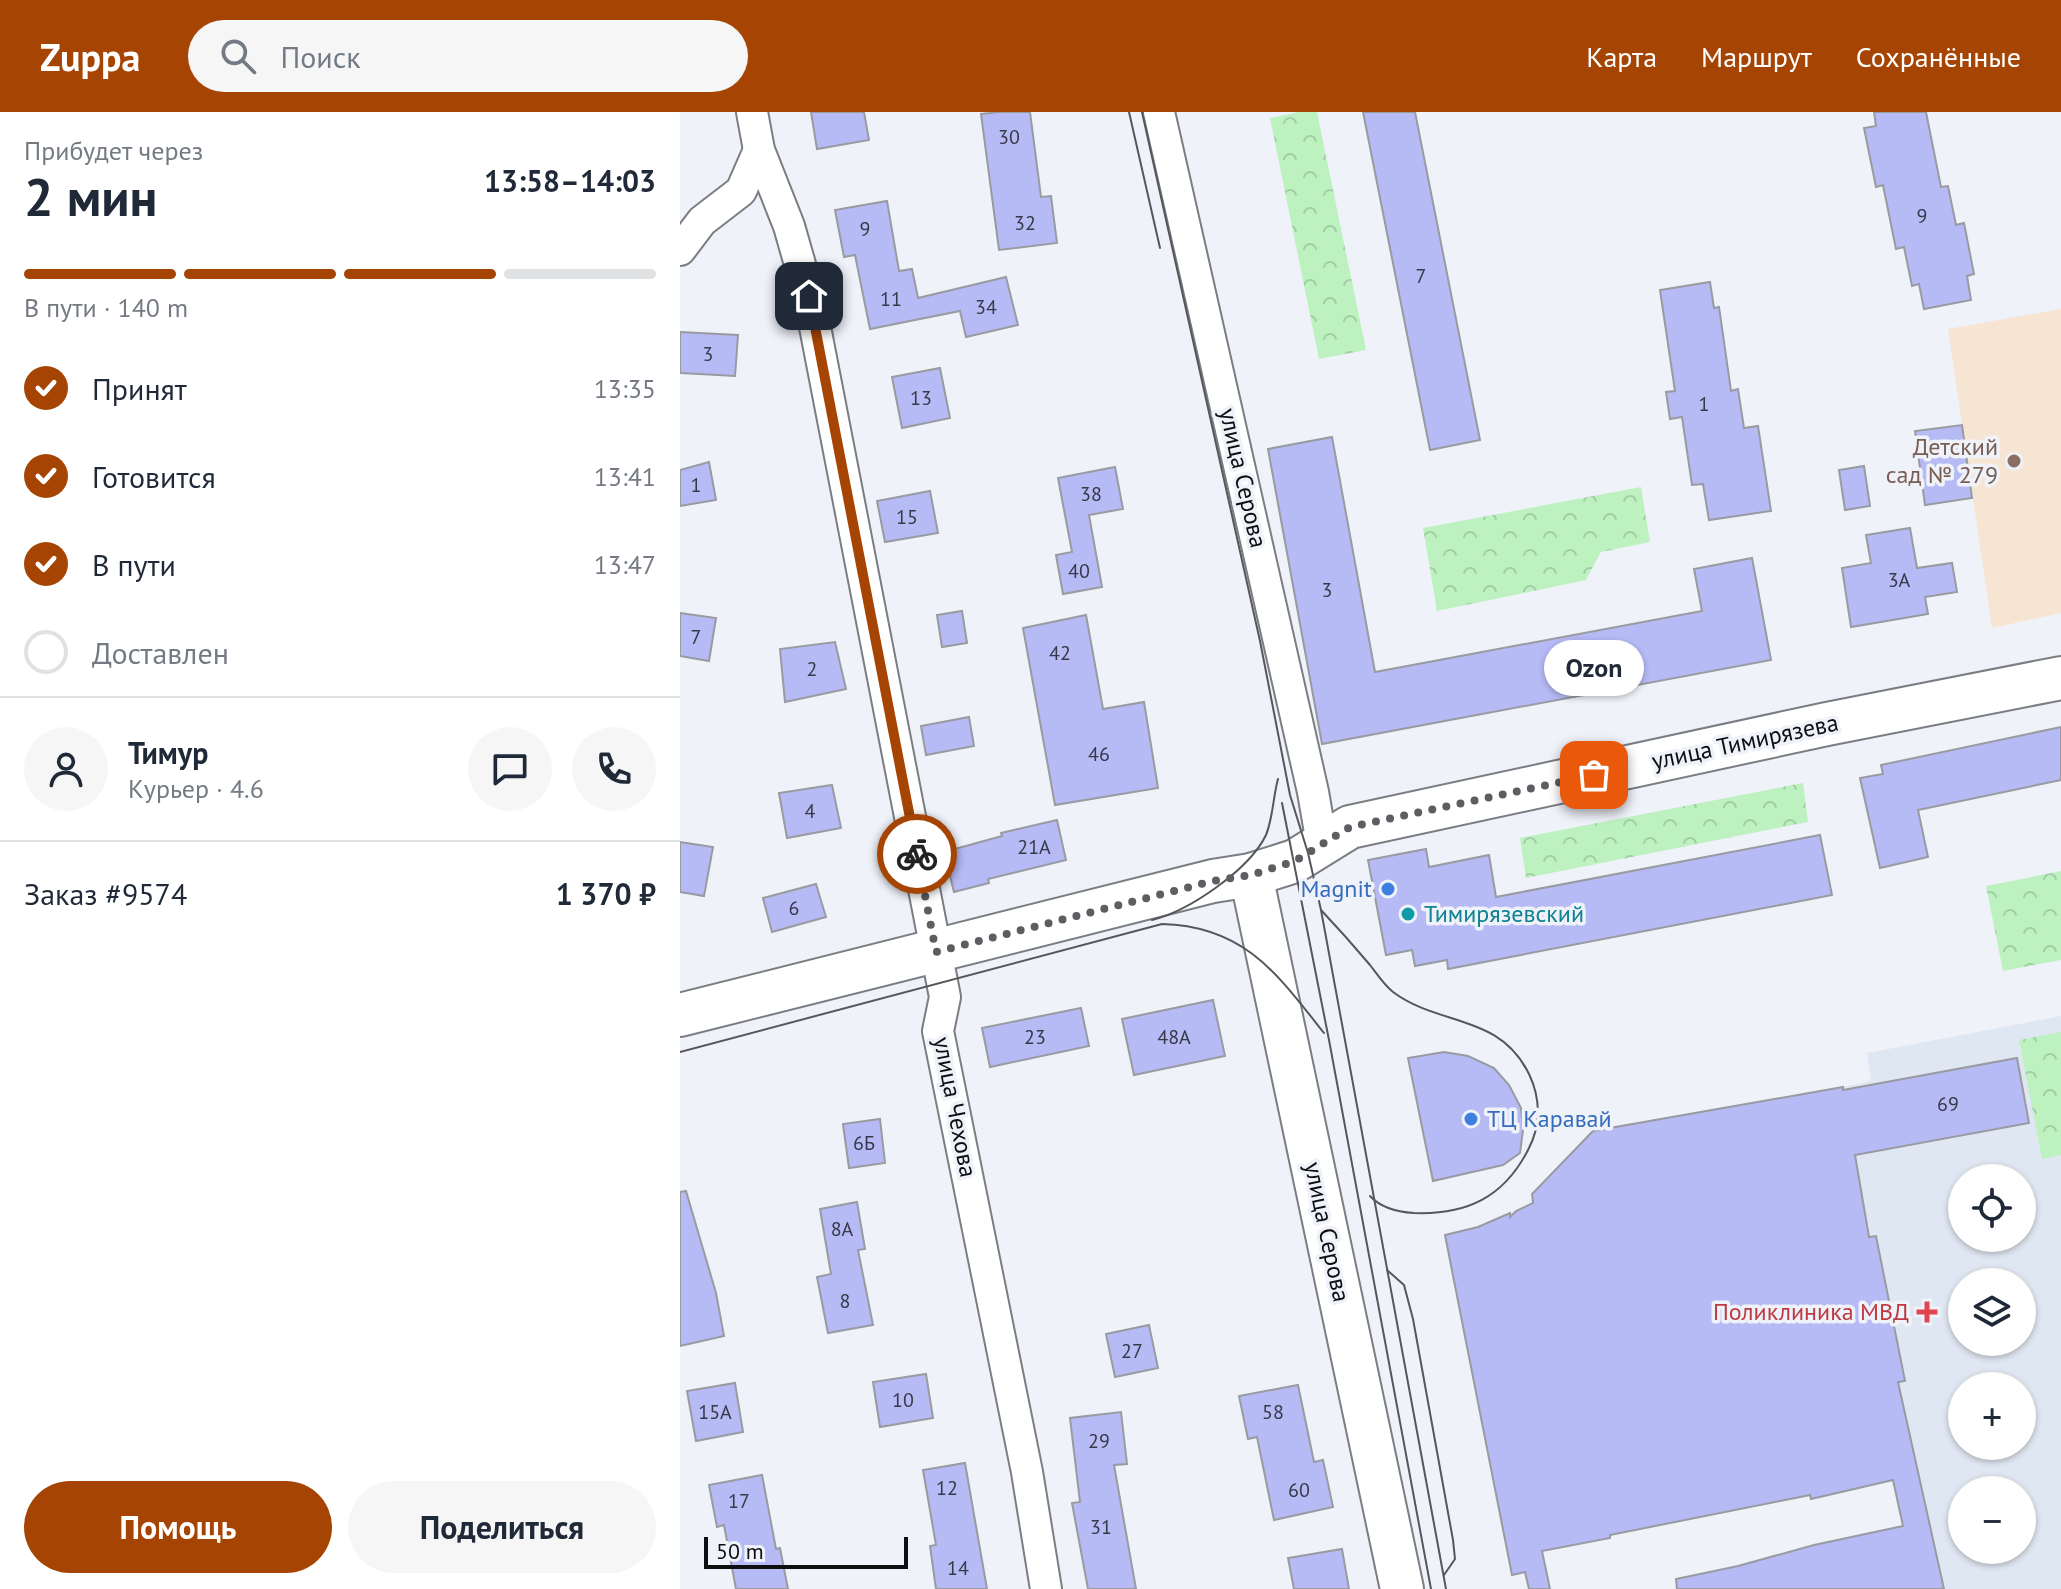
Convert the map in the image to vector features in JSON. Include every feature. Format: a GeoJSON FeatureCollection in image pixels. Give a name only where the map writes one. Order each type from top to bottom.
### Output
{"type":"FeatureCollection","features":[{"type":"Feature","properties":{"kind":"street","name":"улица Чехова"},"geometry":{"type":"LineString","coordinates":[[752,112],[759,150],[789,226],[809,296],[945,997],[938,1031],[1027,1472],[1046,1589]]}},
{"type":"Feature","properties":{"kind":"street","name":"улица Серова"},"geometry":{"type":"LineString","coordinates":[[1159,112],[1283,654],[1322,844]]}},
{"type":"Feature","properties":{"kind":"street"},"geometry":{"type":"LineString","coordinates":[[680,250],[702,221],[741,191],[759,150]]}},
{"type":"Feature","properties":{"kind":"street","name":"улица Тимирязева"},"geometry":{"type":"LineString","coordinates":[[680,1015],[1213,881],[1251,875],[1295,861],[1350,827],[1827,724],[2061,678]]}},
{"type":"Feature","properties":{"kind":"street","name":"улица Серова"},"geometry":{"type":"LineString","coordinates":[[1251,875],[1402,1589]]}},
{"type":"Feature","properties":{"kind":"shaded area","name":"Детский сад № 279"},"geometry":{"type":"Polygon","coordinates":[[[2061,309],[2061,613],[1992,628],[1948,329],[2061,309]]]}},
{"type":"Feature","properties":{"kind":"shaded area","name":"Поликлиника МВД"},"geometry":{"type":"Polygon","coordinates":[[[2061,1016],[2061,1589],[1944,1589],[1898,1382],[1905,1380],[1877,1236],[1869,1237],[1843,1087],[1871,1081],[1867,1053],[2061,1016]]]}},
{"type":"Feature","properties":{"kind":"green space"},"geometry":{"type":"Polygon","coordinates":[[[1317,112],[1366,350],[1319,359],[1270,118],[1317,112]]]}},
{"type":"Feature","properties":{"kind":"green space"},"geometry":{"type":"Polygon","coordinates":[[[1641,487],[1650,542],[1601,552],[1586,580],[1437,611],[1423,528],[1641,487]]]}},
{"type":"Feature","properties":{"kind":"green space"},"geometry":{"type":"Polygon","coordinates":[[[1803,783],[1808,822],[1526,878],[1520,838],[1803,783]]]}},
{"type":"Feature","properties":{"kind":"green space"},"geometry":{"type":"Polygon","coordinates":[[[2061,871],[2061,960],[2003,971],[1986,886],[2061,871]]]}},
{"type":"Feature","properties":{"kind":"green space"},"geometry":{"type":"Polygon","coordinates":[[[2061,1032],[2061,1155],[2042,1159],[2019,1040],[2061,1032]]]}},
{"type":"Feature","properties":{"kind":"building"},"geometry":{"type":"Polygon","coordinates":[[[811,112],[864,112],[869,140],[817,149],[811,112]]]}},
{"type":"Feature","properties":{"kind":"building"},"geometry":{"type":"Polygon","coordinates":[[[1030,112],[1041,197],[1051,196],[1057,243],[999,250],[981,114],[1030,112]]]}},
{"type":"Feature","properties":{"kind":"building"},"geometry":{"type":"Polygon","coordinates":[[[1363,112],[1415,112],[1480,440],[1430,450],[1363,112]]]}},
{"type":"Feature","properties":{"kind":"building"},"geometry":{"type":"Polygon","coordinates":[[[1874,112],[1926,112],[1941,187],[1948,186],[1956,225],[1964,223],[1974,274],[1967,276],[1971,300],[1924,309],[1919,284],[1912,286],[1904,247],[1896,249],[1883,185],[1876,187],[1864,128],[1876,126],[1874,112]]]}},
{"type":"Feature","properties":{"kind":"building"},"geometry":{"type":"Polygon","coordinates":[[[887,201],[899,271],[912,269],[918,298],[1006,277],[1018,325],[966,337],[960,311],[870,329],[855,255],[844,257],[835,210],[887,201]]]}},
{"type":"Feature","properties":{"kind":"building"},"geometry":{"type":"Polygon","coordinates":[[[1710,282],[1714,308],[1719,307],[1731,391],[1738,389],[1744,428],[1758,426],[1771,511],[1709,520],[1703,484],[1692,485],[1682,417],[1670,419],[1666,392],[1675,391],[1660,290],[1710,282]]]}},
{"type":"Feature","properties":{"kind":"building"},"geometry":{"type":"Polygon","coordinates":[[[680,332],[738,335],[735,376],[680,373],[680,332]]]}},
{"type":"Feature","properties":{"kind":"building"},"geometry":{"type":"Polygon","coordinates":[[[940,368],[950,418],[902,428],[892,377],[940,368]]]}},
{"type":"Feature","properties":{"kind":"building"},"geometry":{"type":"Polygon","coordinates":[[[1962,425],[1972,498],[1925,505],[1915,431],[1962,425]]]}},
{"type":"Feature","properties":{"kind":"building"},"geometry":{"type":"Polygon","coordinates":[[[1332,437],[1375,672],[1702,611],[1694,569],[1752,558],[1771,660],[1322,744],[1268,449],[1332,437]]]}},
{"type":"Feature","properties":{"kind":"building"},"geometry":{"type":"Polygon","coordinates":[[[709,462],[716,500],[680,506],[680,470],[709,462]]]}},
{"type":"Feature","properties":{"kind":"building"},"geometry":{"type":"Polygon","coordinates":[[[1864,466],[1870,506],[1845,510],[1839,470],[1864,466]]]}},
{"type":"Feature","properties":{"kind":"building"},"geometry":{"type":"Polygon","coordinates":[[[1115,467],[1123,509],[1089,515],[1102,587],[1063,594],[1056,555],[1072,552],[1058,478],[1115,467]]]}},
{"type":"Feature","properties":{"kind":"building"},"geometry":{"type":"Polygon","coordinates":[[[930,491],[938,533],[885,542],[877,501],[930,491]]]}},
{"type":"Feature","properties":{"kind":"building"},"geometry":{"type":"Polygon","coordinates":[[[1910,528],[1917,568],[1952,563],[1957,592],[1925,597],[1928,614],[1851,627],[1842,568],[1871,563],[1866,535],[1910,528]]]}},
{"type":"Feature","properties":{"kind":"building"},"geometry":{"type":"Polygon","coordinates":[[[962,611],[967,643],[942,647],[937,615],[962,611]]]}},
{"type":"Feature","properties":{"kind":"building"},"geometry":{"type":"Polygon","coordinates":[[[680,613],[716,618],[709,661],[680,656],[680,613]]]}},
{"type":"Feature","properties":{"kind":"building"},"geometry":{"type":"Polygon","coordinates":[[[1086,615],[1103,709],[1144,702],[1158,788],[1055,805],[1023,628],[1086,615]]]}},
{"type":"Feature","properties":{"kind":"building"},"geometry":{"type":"Polygon","coordinates":[[[835,642],[846,689],[785,702],[780,649],[835,642]]]}},
{"type":"Feature","properties":{"kind":"building"},"geometry":{"type":"Polygon","coordinates":[[[969,717],[974,746],[926,755],[921,726],[969,717]]]}},
{"type":"Feature","properties":{"kind":"building"},"geometry":{"type":"Polygon","coordinates":[[[2061,727],[2061,780],[1918,810],[1928,857],[1880,868],[1860,778],[1883,774],[1881,765],[2061,727]]]}},
{"type":"Feature","properties":{"kind":"building"},"geometry":{"type":"Polygon","coordinates":[[[832,785],[841,828],[787,838],[779,793],[832,785]]]}},
{"type":"Feature","properties":{"kind":"building"},"geometry":{"type":"Polygon","coordinates":[[[1057,820],[1066,860],[988,879],[989,883],[954,892],[944,852],[1002,836],[1001,833],[1057,820]]]}},
{"type":"Feature","properties":{"kind":"building"},"geometry":{"type":"Polygon","coordinates":[[[1820,835],[1832,895],[1448,969],[1447,960],[1415,966],[1412,950],[1386,955],[1368,860],[1426,849],[1429,867],[1489,855],[1496,897],[1820,835]]]}},
{"type":"Feature","properties":{"kind":"building"},"geometry":{"type":"Polygon","coordinates":[[[680,842],[713,847],[704,896],[680,892],[680,842]]]}},
{"type":"Feature","properties":{"kind":"building"},"geometry":{"type":"Polygon","coordinates":[[[816,884],[826,917],[772,932],[763,898],[816,884]]]}},
{"type":"Feature","properties":{"kind":"building"},"geometry":{"type":"Polygon","coordinates":[[[1213,1000],[1225,1056],[1134,1075],[1122,1019],[1213,1000]]]}},
{"type":"Feature","properties":{"kind":"building"},"geometry":{"type":"Polygon","coordinates":[[[1081,1008],[1089,1046],[990,1067],[982,1028],[1081,1008]]]}},
{"type":"Feature","properties":{"kind":"building","name":"ТЦ Каравай"},"geometry":{"type":"Polygon","coordinates":[[[1444,1052],[1468,1056],[1494,1068],[1509,1085],[1521,1108],[1523,1130],[1520,1153],[1503,1165],[1433,1181],[1408,1058],[1444,1052]]]}},
{"type":"Feature","properties":{"kind":"building"},"geometry":{"type":"Polygon","coordinates":[[[2017,1058],[2029,1123],[1855,1155],[1869,1237],[1876,1236],[1905,1381],[1898,1382],[1944,1589],[1677,1589],[1676,1579],[1903,1526],[1893,1480],[1542,1551],[1550,1589],[1529,1589],[1525,1572],[1512,1575],[1445,1235],[1478,1227],[1510,1213],[1510,1217],[1533,1203],[1532,1194],[1593,1131],[2017,1058]]]}},
{"type":"Feature","properties":{"kind":"building"},"geometry":{"type":"Polygon","coordinates":[[[880,1119],[885,1163],[849,1168],[843,1124],[880,1119]]]}},
{"type":"Feature","properties":{"kind":"building"},"geometry":{"type":"Polygon","coordinates":[[[686,1191],[716,1293],[724,1336],[680,1346],[680,1192],[686,1191]]]}},
{"type":"Feature","properties":{"kind":"building"},"geometry":{"type":"Polygon","coordinates":[[[857,1202],[865,1249],[858,1250],[873,1325],[828,1333],[817,1277],[831,1274],[820,1209],[857,1202]]]}},
{"type":"Feature","properties":{"kind":"building"},"geometry":{"type":"Polygon","coordinates":[[[1149,1325],[1158,1368],[1115,1377],[1106,1334],[1149,1325]]]}},
{"type":"Feature","properties":{"kind":"building"},"geometry":{"type":"Polygon","coordinates":[[[926,1374],[933,1418],[880,1427],[873,1382],[926,1374]]]}},
{"type":"Feature","properties":{"kind":"building"},"geometry":{"type":"Polygon","coordinates":[[[735,1383],[743,1432],[696,1441],[687,1391],[735,1383]]]}},
{"type":"Feature","properties":{"kind":"building"},"geometry":{"type":"Polygon","coordinates":[[[1298,1385],[1314,1462],[1323,1460],[1333,1507],[1274,1520],[1257,1437],[1248,1439],[1239,1396],[1298,1385]]]}},
{"type":"Feature","properties":{"kind":"building"},"geometry":{"type":"Polygon","coordinates":[[[1121,1412],[1127,1464],[1114,1465],[1136,1589],[1088,1589],[1072,1503],[1080,1502],[1070,1418],[1121,1412]]]}},
{"type":"Feature","properties":{"kind":"building"},"geometry":{"type":"Polygon","coordinates":[[[965,1463],[987,1589],[936,1589],[930,1546],[936,1545],[923,1470],[965,1463]]]}},
{"type":"Feature","properties":{"kind":"building"},"geometry":{"type":"Polygon","coordinates":[[[762,1475],[776,1549],[780,1548],[788,1589],[736,1589],[724,1525],[717,1527],[709,1485],[762,1475]]]}},
{"type":"Feature","properties":{"kind":"building"},"geometry":{"type":"Polygon","coordinates":[[[1342,1549],[1349,1589],[1294,1589],[1288,1558],[1342,1549]]]}},
{"type":"Feature","properties":{"kind":"tram line"},"geometry":{"type":"LineString","coordinates":[[1129,112],[1160,248]]}},
{"type":"Feature","properties":{"kind":"tram line"},"geometry":{"type":"LineString","coordinates":[[1142,112],[1260,641],[1290,795],[1321,910],[1446,1589]]}},
{"type":"Feature","properties":{"kind":"tram line"},"geometry":{"type":"LineString","coordinates":[[1152,920],[1200,898],[1246,862],[1266,835],[1278,779]]}},
{"type":"Feature","properties":{"kind":"tram line"},"geometry":{"type":"LineString","coordinates":[[1282,803],[1431,1589]]}},
{"type":"Feature","properties":{"kind":"tram line"},"geometry":{"type":"LineString","coordinates":[[1321,910],[1393,992],[1411,1003],[1485,1030],[1502,1040],[1529,1074],[1536,1093],[1537,1122],[1528,1150],[1508,1180],[1482,1200],[1451,1211],[1414,1213],[1390,1209],[1370,1196]]}},
{"type":"Feature","properties":{"kind":"tram line"},"geometry":{"type":"LineString","coordinates":[[680,1052],[1162,924],[1191,927],[1238,944],[1274,974],[1324,1033]]}},
{"type":"Feature","properties":{"kind":"tram line"},"geometry":{"type":"LineString","coordinates":[[1387,1270],[1404,1285],[1413,1319],[1453,1540],[1455,1559],[1444,1575]]}},
{"type":"Feature","properties":{"kind":"way so far"},"geometry":{"type":"LineString","coordinates":[[917,854],[936,952],[1213,881],[1251,875],[1295,861],[1350,827],[1594,775]]}},
{"type":"Feature","properties":{"kind":"place","name":"Детский сад № 279"},"geometry":{"type":"Point","coordinates":[2014,461]}},
{"type":"Feature","properties":{"kind":"place","name":"Ozon"},"geometry":{"type":"Point","coordinates":[1594,775]}},
{"type":"Feature","properties":{"kind":"place","name":"Magnit"},"geometry":{"type":"Point","coordinates":[1388,889]}},
{"type":"Feature","properties":{"kind":"place","name":"Тимирязевский"},"geometry":{"type":"Point","coordinates":[1408,914]}},
{"type":"Feature","properties":{"kind":"place","name":"ТЦ Каравай"},"geometry":{"type":"Point","coordinates":[1471,1119]}},
{"type":"Feature","properties":{"kind":"place","name":"Поликлиника МВД"},"geometry":{"type":"Point","coordinates":[1927,1312]}},
{"type":"Feature","properties":{"kind":"route"},"geometry":{"type":"LineString","coordinates":[[809,296],[917,854]]}}]}
